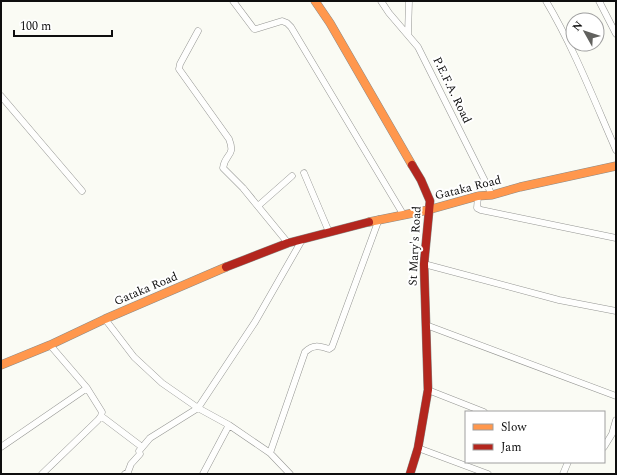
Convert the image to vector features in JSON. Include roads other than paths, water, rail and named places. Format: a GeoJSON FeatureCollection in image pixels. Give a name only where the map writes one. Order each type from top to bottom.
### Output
{"type":"FeatureCollection","features":[{"type":"Feature","properties":{"kind":"street"},"geometry":{"type":"LineString","coordinates":[[233,1],[254,29],[282,21],[291,27],[403,214]]}},
{"type":"Feature","properties":{"kind":"street","name":"St Mary's Road"},"geometry":{"type":"LineString","coordinates":[[315,1],[330,23],[421,180],[430,201],[424,264],[428,390],[418,448],[410,474]]}},
{"type":"Feature","properties":{"kind":"street","name":"P.E.F.A. Road"},"geometry":{"type":"LineString","coordinates":[[381,1],[389,13],[418,47],[492,195]]}},
{"type":"Feature","properties":{"kind":"street"},"geometry":{"type":"LineString","coordinates":[[408,34],[409,1]]}},
{"type":"Feature","properties":{"kind":"street"},"geometry":{"type":"LineString","coordinates":[[546,1],[576,57],[616,150]]}},
{"type":"Feature","properties":{"kind":"street"},"geometry":{"type":"LineString","coordinates":[[599,1],[616,34]]}},
{"type":"Feature","properties":{"kind":"street"},"geometry":{"type":"LineString","coordinates":[[198,31],[179,68],[229,139],[232,148],[231,153],[224,163],[223,168],[258,206],[288,243]]}},
{"type":"Feature","properties":{"kind":"street"},"geometry":{"type":"LineString","coordinates":[[1,96],[82,191]]}},
{"type":"Feature","properties":{"kind":"street","name":"Gataka Road"},"geometry":{"type":"LineString","coordinates":[[1,365],[50,345],[105,319],[288,243],[379,219],[428,210],[478,196],[492,195],[616,166]]}},
{"type":"Feature","properties":{"kind":"street"},"geometry":{"type":"LineString","coordinates":[[304,173],[329,232]]}},
{"type":"Feature","properties":{"kind":"street"},"geometry":{"type":"LineString","coordinates":[[258,206],[292,176]]}},
{"type":"Feature","properties":{"kind":"street"},"geometry":{"type":"LineString","coordinates":[[478,196],[477,208],[481,210],[616,238]]}},
{"type":"Feature","properties":{"kind":"street"},"geometry":{"type":"LineString","coordinates":[[270,453],[305,352],[310,347],[316,345],[329,349],[332,347],[379,219]]}},
{"type":"Feature","properties":{"kind":"street"},"geometry":{"type":"LineString","coordinates":[[125,474],[140,454],[139,451],[142,446],[150,438],[198,408],[255,322],[302,240]]}},
{"type":"Feature","properties":{"kind":"street"},"geometry":{"type":"LineString","coordinates":[[424,264],[559,300],[616,311]]}},
{"type":"Feature","properties":{"kind":"street"},"geometry":{"type":"LineString","coordinates":[[105,319],[134,357],[162,382],[198,408],[270,453],[290,474]]}},
{"type":"Feature","properties":{"kind":"street"},"geometry":{"type":"LineString","coordinates":[[426,325],[616,396]]}},
{"type":"Feature","properties":{"kind":"street"},"geometry":{"type":"LineString","coordinates":[[42,474],[101,416],[102,412],[87,388],[50,345]]}},
{"type":"Feature","properties":{"kind":"street"},"geometry":{"type":"LineString","coordinates":[[1,447],[87,388]]}},
{"type":"Feature","properties":{"kind":"street"},"geometry":{"type":"LineString","coordinates":[[428,390],[481,411]]}},
{"type":"Feature","properties":{"kind":"street"},"geometry":{"type":"LineString","coordinates":[[101,416],[142,446]]}},
{"type":"Feature","properties":{"kind":"street"},"geometry":{"type":"LineString","coordinates":[[605,445],[612,434],[616,420]]}},
{"type":"Feature","properties":{"kind":"street"},"geometry":{"type":"LineString","coordinates":[[203,474],[229,426]]}},
{"type":"Feature","properties":{"kind":"street"},"geometry":{"type":"LineString","coordinates":[[418,448],[488,474]]}},
{"type":"Feature","properties":{"kind":"street"},"geometry":{"type":"LineString","coordinates":[[563,474],[568,463]]}}]}
